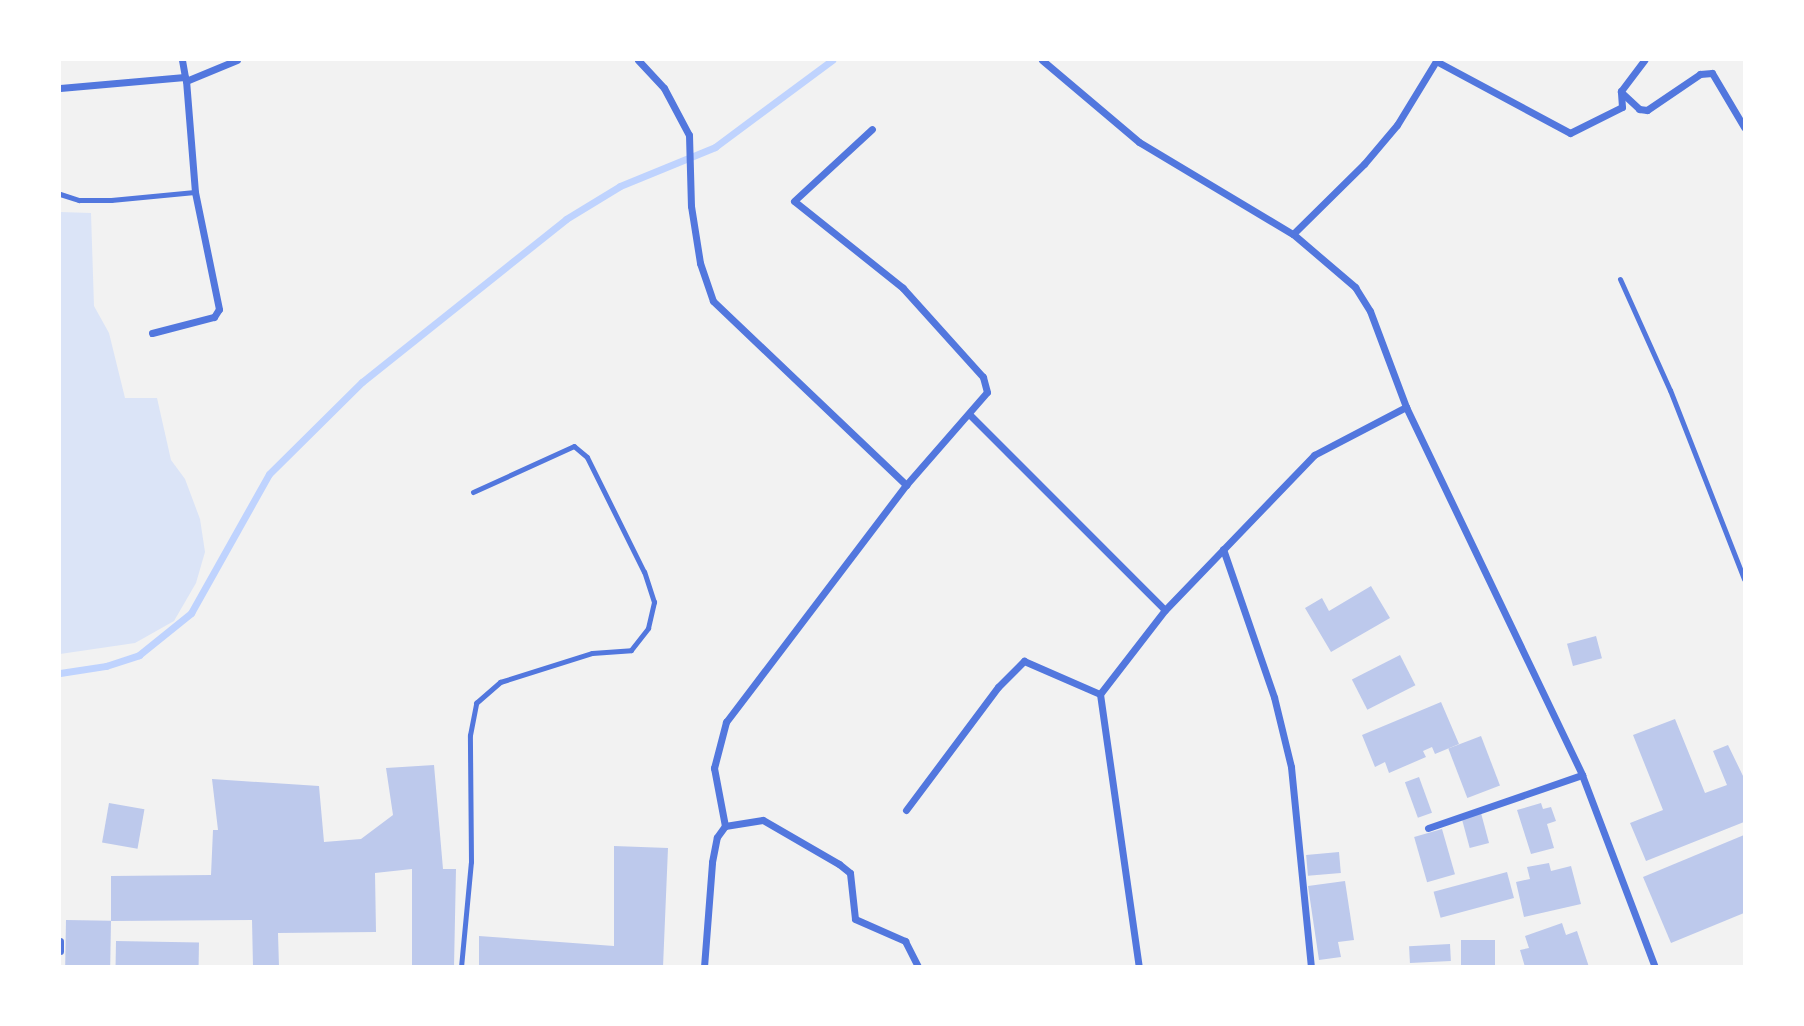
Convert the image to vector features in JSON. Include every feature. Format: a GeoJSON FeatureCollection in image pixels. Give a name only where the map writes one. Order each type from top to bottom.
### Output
{"type":"FeatureCollection","features":[{"type":"Feature","properties":{"kind":"street"},"geometry":{"type":"LineString","coordinates":[[152,333],[214,317],[219,309],[195,191],[182,60]]}},
{"type":"Feature","properties":{"kind":"street"},"geometry":{"type":"LineString","coordinates":[[60,88],[185,79],[237,60]]}},
{"type":"Feature","properties":{"kind":"street"},"geometry":{"type":"LineString","coordinates":[[638,60],[669,96],[689,135],[691,206],[700,263],[713,301],[906,485]]}},
{"type":"Feature","properties":{"kind":"street"},"geometry":{"type":"LineString","coordinates":[[1042,60],[1139,142],[1293,234],[1355,287],[1370,311],[1406,407],[1582,775],[1655,967]]}},
{"type":"Feature","properties":{"kind":"street"},"geometry":{"type":"LineString","coordinates":[[1293,234],[1364,164],[1397,125],[1436,60],[1570,133],[1622,107],[1621,91],[1644,60]]}},
{"type":"Feature","properties":{"kind":"street"},"geometry":{"type":"LineString","coordinates":[[1621,91],[1639,109],[1647,110],[1700,75],[1712,73],[1745,127]]}},
{"type":"Feature","properties":{"kind":"street"},"geometry":{"type":"LineString","coordinates":[[725,826],[714,768],[726,722],[906,485],[987,392],[983,377],[903,288],[794,201],[872,129]]}},
{"type":"Feature","properties":{"kind":"street"},"geometry":{"type":"LineString","coordinates":[[1139,967],[1100,694],[1165,610],[1314,456],[1406,407]]}},
{"type":"Feature","properties":{"kind":"street"},"geometry":{"type":"LineString","coordinates":[[969,414],[1165,610]]}},
{"type":"Feature","properties":{"kind":"street"},"geometry":{"type":"LineString","coordinates":[[1223,549],[1274,697],[1291,767],[1311,967]]}},
{"type":"Feature","properties":{"kind":"street"},"geometry":{"type":"LineString","coordinates":[[906,810],[998,687],[1024,661],[1100,694]]}},
{"type":"Feature","properties":{"kind":"street"},"geometry":{"type":"LineString","coordinates":[[1428,828],[1582,775]]}},
{"type":"Feature","properties":{"kind":"street"},"geometry":{"type":"LineString","coordinates":[[704,967],[712,862],[717,837],[725,826],[763,820],[850,873],[855,919],[905,942],[918,967]]}},
{"type":"Feature","properties":{"kind":"street"},"geometry":{"type":"LineString","coordinates":[[60,941],[60,951]]}},
{"type":"Feature","properties":{"kind":"lane"},"geometry":{"type":"LineString","coordinates":[[60,194],[79,200],[111,200],[195,191]]}},
{"type":"Feature","properties":{"kind":"lane"},"geometry":{"type":"LineString","coordinates":[[1620,279],[1670,390],[1745,579]]}},
{"type":"Feature","properties":{"kind":"lane"},"geometry":{"type":"LineString","coordinates":[[461,967],[471,862],[470,735],[476,702],[500,682],[592,653],[631,650],[648,628],[654,602],[644,572],[587,457],[574,446],[473,492]]}},
{"type":"Feature","properties":{"kind":"shaded area"},"geometry":{"type":"Polygon","coordinates":[[[60,212],[91,213],[94,306],[109,333],[125,398],[157,398],[171,460],[185,479],[200,519],[205,552],[196,583],[174,621],[135,643],[60,654],[60,212]]]}},
{"type":"Feature","properties":{"kind":"building"},"geometry":{"type":"Polygon","coordinates":[[[1371,586],[1390,618],[1331,652],[1305,608],[1322,598],[1329,611],[1371,586]]]}},
{"type":"Feature","properties":{"kind":"building"},"geometry":{"type":"Polygon","coordinates":[[[1596,636],[1602,658],[1573,666],[1567,644],[1596,636]]]}},
{"type":"Feature","properties":{"kind":"building"},"geometry":{"type":"Polygon","coordinates":[[[1400,655],[1415,685],[1367,710],[1352,680],[1400,655]]]}},
{"type":"Feature","properties":{"kind":"building"},"geometry":{"type":"Polygon","coordinates":[[[1441,702],[1459,744],[1435,754],[1432,747],[1423,751],[1426,757],[1389,773],[1385,762],[1375,767],[1362,735],[1441,702]]]}},
{"type":"Feature","properties":{"kind":"building"},"geometry":{"type":"Polygon","coordinates":[[[1675,719],[1705,793],[1727,785],[1713,751],[1728,745],[1744,778],[1744,822],[1646,861],[1630,823],[1663,810],[1633,735],[1675,719]]]}},
{"type":"Feature","properties":{"kind":"building"},"geometry":{"type":"Polygon","coordinates":[[[1481,736],[1500,785],[1467,798],[1448,749],[1481,736]]]}},
{"type":"Feature","properties":{"kind":"building"},"geometry":{"type":"Polygon","coordinates":[[[434,765],[443,869],[456,869],[454,967],[412,967],[412,869],[375,873],[376,932],[278,933],[279,967],[253,967],[252,920],[111,921],[111,876],[211,875],[213,830],[218,830],[212,779],[319,786],[324,842],[361,839],[393,815],[386,768],[434,765]]]}},
{"type":"Feature","properties":{"kind":"building"},"geometry":{"type":"Polygon","coordinates":[[[1419,777],[1432,813],[1418,818],[1405,782],[1419,777]]]}},
{"type":"Feature","properties":{"kind":"building"},"geometry":{"type":"Polygon","coordinates":[[[109,803],[144,809],[138,849],[102,842],[109,803]]]}},
{"type":"Feature","properties":{"kind":"building"},"geometry":{"type":"Polygon","coordinates":[[[1541,803],[1543,809],[1551,807],[1556,821],[1547,824],[1554,848],[1531,854],[1517,810],[1541,803]]]}},
{"type":"Feature","properties":{"kind":"building"},"geometry":{"type":"Polygon","coordinates":[[[1481,813],[1489,843],[1470,848],[1462,818],[1481,813]]]}},
{"type":"Feature","properties":{"kind":"building"},"geometry":{"type":"Polygon","coordinates":[[[1442,829],[1455,874],[1427,882],[1414,837],[1442,829]]]}},
{"type":"Feature","properties":{"kind":"building"},"geometry":{"type":"Polygon","coordinates":[[[1744,835],[1744,913],[1671,943],[1643,877],[1744,835]]]}},
{"type":"Feature","properties":{"kind":"building"},"geometry":{"type":"Polygon","coordinates":[[[614,846],[668,848],[663,967],[479,967],[479,936],[614,946],[614,846]]]}},
{"type":"Feature","properties":{"kind":"building"},"geometry":{"type":"Polygon","coordinates":[[[1339,852],[1341,873],[1308,876],[1306,855],[1339,852]]]}},
{"type":"Feature","properties":{"kind":"building"},"geometry":{"type":"Polygon","coordinates":[[[1549,863],[1551,871],[1571,866],[1581,904],[1524,917],[1516,882],[1530,879],[1527,867],[1549,863]]]}},
{"type":"Feature","properties":{"kind":"building"},"geometry":{"type":"Polygon","coordinates":[[[1507,872],[1514,898],[1441,918],[1434,892],[1507,872]]]}},
{"type":"Feature","properties":{"kind":"building"},"geometry":{"type":"Polygon","coordinates":[[[1345,881],[1354,940],[1338,942],[1341,957],[1319,960],[1308,886],[1345,881]]]}},
{"type":"Feature","properties":{"kind":"building"},"geometry":{"type":"Polygon","coordinates":[[[66,920],[111,921],[110,967],[65,967],[66,920]]]}},
{"type":"Feature","properties":{"kind":"building"},"geometry":{"type":"Polygon","coordinates":[[[1562,923],[1566,935],[1577,931],[1589,967],[1525,967],[1520,950],[1529,948],[1525,936],[1562,923]]]}},
{"type":"Feature","properties":{"kind":"building"},"geometry":{"type":"Polygon","coordinates":[[[1461,940],[1495,940],[1495,965],[1461,965],[1461,940]]]}},
{"type":"Feature","properties":{"kind":"building"},"geometry":{"type":"Polygon","coordinates":[[[116,941],[199,942],[199,967],[116,967],[116,941]]]}},
{"type":"Feature","properties":{"kind":"building"},"geometry":{"type":"Polygon","coordinates":[[[1450,944],[1451,961],[1410,963],[1409,946],[1450,944]]]}},
{"type":"Feature","properties":{"kind":"waterway"},"geometry":{"type":"LineString","coordinates":[[60,673],[106,666],[139,655],[191,613],[269,474],[362,382],[566,219],[620,186],[715,147],[832,60]]}}]}
